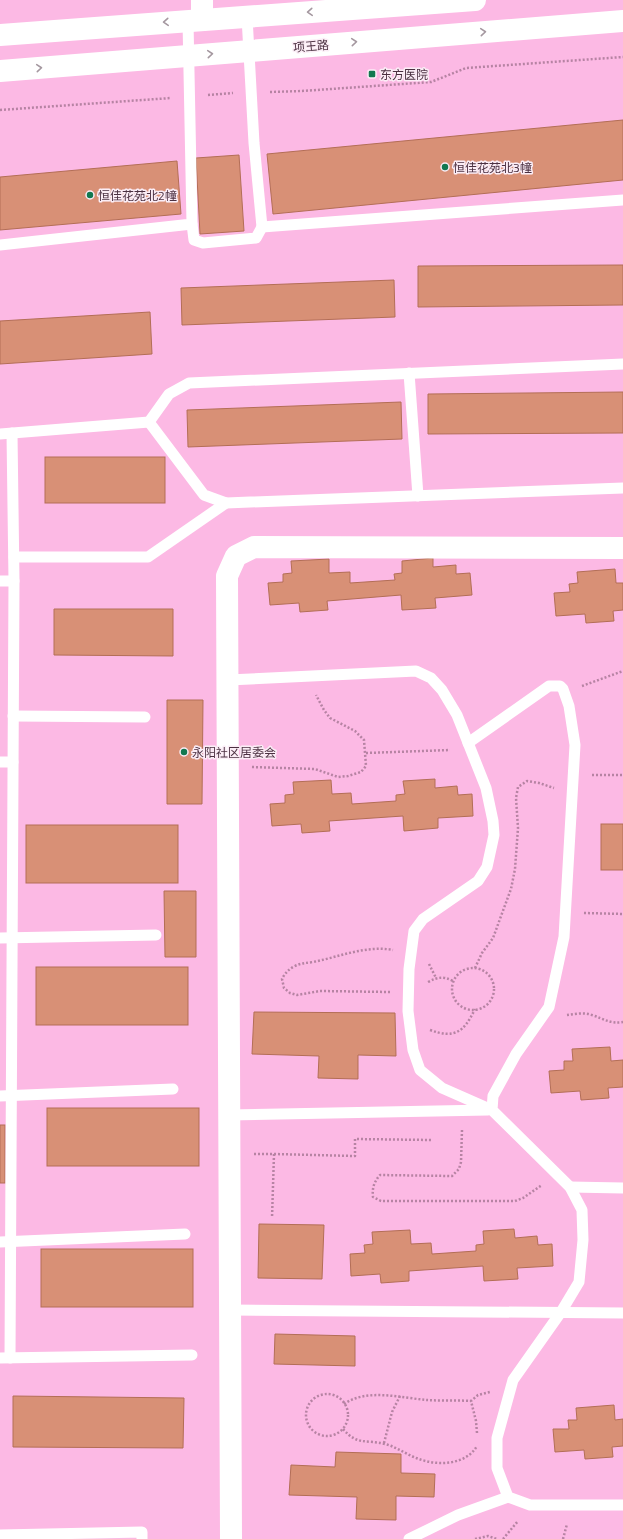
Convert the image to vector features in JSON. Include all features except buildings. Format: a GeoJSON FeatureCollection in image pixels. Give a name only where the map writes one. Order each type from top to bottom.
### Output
{"type":"FeatureCollection","features":[{"type":"Feature","properties":{"kind":"street"},"geometry":{"type":"LineString","coordinates":[[0,35],[197,14],[246,17],[475,0]]}},
{"type":"Feature","properties":{"kind":"street","name":"项王路"},"geometry":{"type":"LineString","coordinates":[[0,71],[623,21]]}},
{"type":"Feature","properties":{"kind":"street"},"geometry":{"type":"LineString","coordinates":[[231,1539],[228,576],[236,556],[254,547],[623,548]]}},
{"type":"Feature","properties":{"kind":"lane"},"geometry":{"type":"LineString","coordinates":[[197,14],[188,56],[192,224],[194,240],[203,242],[256,238],[262,227],[254,143],[246,17]]}},
{"type":"Feature","properties":{"kind":"lane"},"geometry":{"type":"LineString","coordinates":[[262,227],[623,200]]}},
{"type":"Feature","properties":{"kind":"lane"},"geometry":{"type":"LineString","coordinates":[[0,245],[192,224]]}},
{"type":"Feature","properties":{"kind":"lane"},"geometry":{"type":"LineString","coordinates":[[0,434],[149,422],[169,394],[189,383],[623,364]]}},
{"type":"Feature","properties":{"kind":"lane"},"geometry":{"type":"LineString","coordinates":[[409,373],[418,496]]}},
{"type":"Feature","properties":{"kind":"lane"},"geometry":{"type":"LineString","coordinates":[[149,422],[204,496],[226,503],[623,488]]}},
{"type":"Feature","properties":{"kind":"lane"},"geometry":{"type":"LineString","coordinates":[[12,433],[14,557],[12,1096],[6,1242],[5,1358],[192,1355]]}},
{"type":"Feature","properties":{"kind":"lane"},"geometry":{"type":"LineString","coordinates":[[14,557],[148,557],[226,503]]}},
{"type":"Feature","properties":{"kind":"lane"},"geometry":{"type":"LineString","coordinates":[[0,581],[14,581]]}},
{"type":"Feature","properties":{"kind":"lane"},"geometry":{"type":"LineString","coordinates":[[228,680],[416,671],[431,678],[442,690],[457,715],[486,788],[493,821],[494,835],[487,867],[478,881],[423,919],[414,931],[408,993],[408,1012],[413,1050],[420,1070],[442,1088],[492,1110],[570,1187],[582,1210],[583,1240],[579,1282],[561,1312],[513,1380],[497,1438],[497,1468],[508,1497]]}},
{"type":"Feature","properties":{"kind":"lane"},"geometry":{"type":"LineString","coordinates":[[469,746],[549,686],[560,686],[563,690],[569,706],[575,745],[564,937],[549,1007],[516,1054],[493,1096],[492,1110]]}},
{"type":"Feature","properties":{"kind":"lane"},"geometry":{"type":"LineString","coordinates":[[13,716],[145,717]]}},
{"type":"Feature","properties":{"kind":"lane"},"geometry":{"type":"LineString","coordinates":[[0,762],[13,762]]}},
{"type":"Feature","properties":{"kind":"lane"},"geometry":{"type":"LineString","coordinates":[[0,938],[156,935]]}},
{"type":"Feature","properties":{"kind":"lane"},"geometry":{"type":"LineString","coordinates":[[0,1096],[173,1089]]}},
{"type":"Feature","properties":{"kind":"lane"},"geometry":{"type":"LineString","coordinates":[[229,1115],[492,1110]]}},
{"type":"Feature","properties":{"kind":"lane"},"geometry":{"type":"LineString","coordinates":[[570,1187],[623,1188]]}},
{"type":"Feature","properties":{"kind":"lane"},"geometry":{"type":"LineString","coordinates":[[6,1242],[185,1234]]}},
{"type":"Feature","properties":{"kind":"lane"},"geometry":{"type":"LineString","coordinates":[[230,1310],[623,1313]]}},
{"type":"Feature","properties":{"kind":"lane"},"geometry":{"type":"LineString","coordinates":[[409,1539],[458,1515],[508,1497],[530,1505],[623,1505]]}},
{"type":"Feature","properties":{"kind":"lane"},"geometry":{"type":"LineString","coordinates":[[0,1535],[142,1532],[142,1539]]}},
{"type":"Feature","properties":{"kind":"path"},"geometry":{"type":"LineString","coordinates":[[0,110],[189,96],[251,92],[302,91],[431,82],[466,68],[623,56]]}},
{"type":"Feature","properties":{"kind":"path"},"geometry":{"type":"LineString","coordinates":[[563,690],[588,685],[623,672]]}},
{"type":"Feature","properties":{"kind":"path"},"geometry":{"type":"LineString","coordinates":[[228,766],[315,769],[338,777],[361,772],[366,766],[364,740],[355,731],[330,718],[324,710],[308,676]]}},
{"type":"Feature","properties":{"kind":"path"},"geometry":{"type":"LineString","coordinates":[[366,753],[469,746]]}},
{"type":"Feature","properties":{"kind":"path"},"geometry":{"type":"LineString","coordinates":[[574,774],[623,775]]}},
{"type":"Feature","properties":{"kind":"path"},"geometry":{"type":"LineString","coordinates":[[475,968],[482,953],[493,938],[511,889],[515,869],[517,835],[516,798],[518,787],[527,781],[554,788],[572,788]]}},
{"type":"Feature","properties":{"kind":"path"},"geometry":{"type":"LineString","coordinates":[[565,912],[623,914]]}},
{"type":"Feature","properties":{"kind":"path"},"geometry":{"type":"LineString","coordinates":[[408,993],[320,991],[297,995],[290,993],[284,988],[282,979],[286,972],[302,963],[313,962],[353,952],[387,949],[411,954],[423,959],[431,967],[436,978]]}},
{"type":"Feature","properties":{"kind":"path"},"geometry":{"type":"LineString","coordinates":[[468,968],[475,968],[487,973],[491,978],[493,985],[492,998],[482,1008],[475,1009],[462,1006],[453,996],[453,981],[461,972],[468,968]]}},
{"type":"Feature","properties":{"kind":"path"},"geometry":{"type":"LineString","coordinates":[[426,982],[436,978],[445,977],[453,981]]}},
{"type":"Feature","properties":{"kind":"path"},"geometry":{"type":"LineString","coordinates":[[425,1026],[429,1030],[443,1034],[452,1034],[461,1030],[469,1022],[475,1009]]}},
{"type":"Feature","properties":{"kind":"path"},"geometry":{"type":"LineString","coordinates":[[539,1021],[579,1013],[591,1015],[606,1022],[623,1022]]}},
{"type":"Feature","properties":{"kind":"path"},"geometry":{"type":"LineString","coordinates":[[462,1110],[461,1162],[459,1169],[452,1176],[380,1175],[375,1181],[372,1189],[373,1197],[382,1201],[515,1201],[523,1198],[557,1175]]}},
{"type":"Feature","properties":{"kind":"path"},"geometry":{"type":"LineString","coordinates":[[229,1154],[355,1156],[355,1139],[431,1140]]}},
{"type":"Feature","properties":{"kind":"path"},"geometry":{"type":"LineString","coordinates":[[272,1218],[274,1154]]}},
{"type":"Feature","properties":{"kind":"path"},"geometry":{"type":"LineString","coordinates":[[344,1404],[352,1398],[385,1396],[400,1396],[427,1400],[471,1401],[478,1395],[510,1389]]}},
{"type":"Feature","properties":{"kind":"path"},"geometry":{"type":"LineString","coordinates":[[328,1394],[334,1396],[344,1404],[348,1417],[343,1429],[337,1434],[330,1436],[316,1434],[307,1423],[306,1409],[310,1403],[321,1395],[328,1394]]}},
{"type":"Feature","properties":{"kind":"path"},"geometry":{"type":"LineString","coordinates":[[384,1444],[392,1412],[400,1396]]}},
{"type":"Feature","properties":{"kind":"path"},"geometry":{"type":"LineString","coordinates":[[343,1429],[350,1437],[359,1441],[384,1444],[410,1454],[418,1459],[439,1463],[451,1463],[473,1453],[477,1445],[476,1421],[471,1401]]}},
{"type":"Feature","properties":{"kind":"path"},"geometry":{"type":"LineString","coordinates":[[475,1539],[488,1536],[497,1539]]}},
{"type":"Feature","properties":{"kind":"place","name":"东方医院"},"geometry":{"type":"Point","coordinates":[372,74]}},
{"type":"Feature","properties":{"kind":"place","name":"恒佳花苑北3幢"},"geometry":{"type":"Point","coordinates":[445,167]}},
{"type":"Feature","properties":{"kind":"place","name":"恒佳花苑北2幢"},"geometry":{"type":"Point","coordinates":[90,195]}},
{"type":"Feature","properties":{"kind":"place","name":"永阳社区居委会"},"geometry":{"type":"Point","coordinates":[184,752]}}]}
